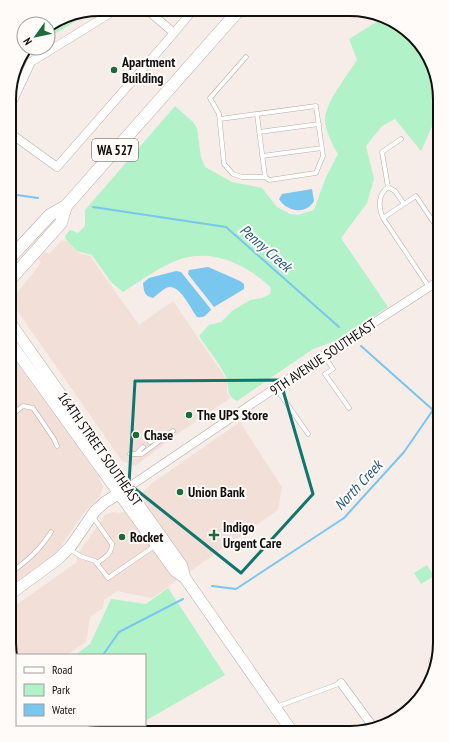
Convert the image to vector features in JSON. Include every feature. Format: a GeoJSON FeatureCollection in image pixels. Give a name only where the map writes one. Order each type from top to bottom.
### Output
{"type":"FeatureCollection","features":[{"type":"Feature","properties":{"kind":"main road","name":"WA 527"},"geometry":{"type":"LineString","coordinates":[[16,251],[50,215],[66,206],[234,16]]}},
{"type":"Feature","properties":{"kind":"main road","name":"WA 527"},"geometry":{"type":"LineString","coordinates":[[16,273],[61,223],[66,206]]}},
{"type":"Feature","properties":{"kind":"main road"},"geometry":{"type":"LineString","coordinates":[[16,249],[21,246]]}},
{"type":"Feature","properties":{"kind":"main road","name":"164TH STREET SOUTHEAST"},"geometry":{"type":"LineString","coordinates":[[16,331],[124,490],[156,545],[175,571],[185,578],[288,726]]}},
{"type":"Feature","properties":{"kind":"main road","name":"164TH STREET SOUTHEAST"},"geometry":{"type":"LineString","coordinates":[[16,349],[182,566],[185,578]]}},
{"type":"Feature","properties":{"kind":"main road"},"geometry":{"type":"LineString","coordinates":[[16,590],[50,566],[68,549],[92,515],[105,502],[124,490]]}},
{"type":"Feature","properties":{"kind":"street"},"geometry":{"type":"LineString","coordinates":[[17,92],[30,62],[106,16]]}},
{"type":"Feature","properties":{"kind":"street"},"geometry":{"type":"LineString","coordinates":[[154,16],[174,33]]}},
{"type":"Feature","properties":{"kind":"street"},"geometry":{"type":"LineString","coordinates":[[16,137],[57,167],[188,16]]}},
{"type":"Feature","properties":{"kind":"street","name":"9TH AVENUE SOUTHEAST"},"geometry":{"type":"LineString","coordinates":[[124,490],[324,355],[433,284]]}},
{"type":"Feature","properties":{"kind":"street"},"geometry":{"type":"LineString","coordinates":[[341,683],[370,723]]}},
{"type":"Feature","properties":{"kind":"lane"},"geometry":{"type":"LineString","coordinates":[[220,119],[316,106],[323,156],[316,173],[269,180],[265,177],[242,177],[233,174],[224,164],[219,114],[210,98],[246,57]]}},
{"type":"Feature","properties":{"kind":"lane"},"geometry":{"type":"LineString","coordinates":[[257,114],[265,177]]}},
{"type":"Feature","properties":{"kind":"lane"},"geometry":{"type":"LineString","coordinates":[[259,132],[319,124]]}},
{"type":"Feature","properties":{"kind":"lane"},"geometry":{"type":"LineString","coordinates":[[388,187],[382,152],[401,139]]}},
{"type":"Feature","properties":{"kind":"lane"},"geometry":{"type":"LineString","coordinates":[[262,156],[322,148]]}},
{"type":"Feature","properties":{"kind":"lane"},"geometry":{"type":"LineString","coordinates":[[388,187],[395,191],[404,204]]}},
{"type":"Feature","properties":{"kind":"lane"},"geometry":{"type":"LineString","coordinates":[[388,187],[383,192],[379,205],[383,218],[429,287]]}},
{"type":"Feature","properties":{"kind":"lane"},"geometry":{"type":"LineString","coordinates":[[383,218],[416,196],[433,222]]}},
{"type":"Feature","properties":{"kind":"lane"},"geometry":{"type":"LineString","coordinates":[[324,355],[333,369],[325,374],[349,408]]}},
{"type":"Feature","properties":{"kind":"lane"},"geometry":{"type":"LineString","coordinates":[[276,388],[308,434]]}},
{"type":"Feature","properties":{"kind":"lane"},"geometry":{"type":"LineString","coordinates":[[16,412],[23,406],[33,408],[54,439],[57,446]]}},
{"type":"Feature","properties":{"kind":"lane"},"geometry":{"type":"LineString","coordinates":[[130,454],[142,454],[166,438],[173,431]]}},
{"type":"Feature","properties":{"kind":"lane"},"geometry":{"type":"LineString","coordinates":[[150,442],[160,437],[166,438]]}},
{"type":"Feature","properties":{"kind":"lane"},"geometry":{"type":"LineString","coordinates":[[136,454],[143,446]]}},
{"type":"Feature","properties":{"kind":"lane"},"geometry":{"type":"LineString","coordinates":[[92,515],[112,544],[112,549],[107,556],[97,563]]}},
{"type":"Feature","properties":{"kind":"lane"},"geometry":{"type":"LineString","coordinates":[[16,569],[29,560],[43,546],[51,532]]}},
{"type":"Feature","properties":{"kind":"lane"},"geometry":{"type":"LineString","coordinates":[[68,549],[97,563],[108,578],[156,545]]}},
{"type":"Feature","properties":{"kind":"lane"},"geometry":{"type":"LineString","coordinates":[[276,707],[341,683]]}},
{"type":"Feature","properties":{"kind":"highlighted area"},"geometry":{"type":"Polygon","coordinates":[[[280,380],[313,494],[241,573],[129,484],[135,381],[280,380]]]}},
{"type":"Feature","properties":{"kind":"shaded area"},"geometry":{"type":"Polygon","coordinates":[[[62,240],[68,242],[78,253],[90,256],[139,325],[173,301],[227,380],[227,392],[230,398],[199,420],[198,418],[193,424],[135,466],[122,461],[16,309],[17,293],[41,263],[38,259],[45,252],[49,254],[62,240]]]}},
{"type":"Feature","properties":{"kind":"shaded area"},"geometry":{"type":"Polygon","coordinates":[[[16,362],[98,475],[103,487],[100,496],[83,514],[56,554],[16,584],[16,362]]]}},
{"type":"Feature","properties":{"kind":"shaded area"},"geometry":{"type":"Polygon","coordinates":[[[240,422],[282,487],[278,510],[152,598],[117,591],[104,600],[103,608],[90,617],[86,642],[68,654],[17,654],[16,605],[77,562],[77,555],[105,515],[112,512],[122,513],[152,483],[240,422]]]}},
{"type":"Feature","properties":{"kind":"green space"},"geometry":{"type":"Polygon","coordinates":[[[80,19],[56,33],[56,28],[73,20],[80,19]]]}},
{"type":"Feature","properties":{"kind":"green space"},"geometry":{"type":"Polygon","coordinates":[[[378,21],[391,27],[409,40],[422,58],[427,67],[433,94],[433,124],[421,151],[395,119],[382,126],[366,146],[374,179],[367,203],[341,238],[388,307],[340,339],[313,349],[237,401],[230,396],[225,375],[199,336],[209,325],[221,322],[232,311],[250,300],[262,298],[270,294],[271,288],[250,271],[238,265],[226,260],[200,256],[186,257],[173,262],[154,272],[123,292],[111,282],[92,255],[77,251],[67,241],[65,236],[70,230],[78,233],[85,226],[85,210],[175,106],[193,122],[197,128],[201,157],[205,167],[232,182],[262,188],[277,207],[290,214],[298,215],[314,210],[326,177],[338,154],[330,138],[325,120],[328,106],[357,60],[349,39],[378,21]]]}},
{"type":"Feature","properties":{"kind":"green space"},"geometry":{"type":"Polygon","coordinates":[[[427,565],[433,577],[421,584],[414,573],[427,565]]]}},
{"type":"Feature","properties":{"kind":"green space"},"geometry":{"type":"Polygon","coordinates":[[[168,588],[225,675],[146,720],[146,654],[76,654],[90,644],[111,599],[146,604],[168,588]]]}},
{"type":"Feature","properties":{"kind":"water"},"geometry":{"type":"Polygon","coordinates":[[[312,189],[314,201],[311,205],[302,210],[291,209],[279,199],[282,194],[312,189]]]}},
{"type":"Feature","properties":{"kind":"water"},"geometry":{"type":"Polygon","coordinates":[[[208,267],[240,281],[244,284],[244,289],[214,307],[188,274],[189,270],[208,267]]]}},
{"type":"Feature","properties":{"kind":"water"},"geometry":{"type":"Polygon","coordinates":[[[176,271],[181,272],[210,308],[211,310],[205,316],[197,317],[180,292],[171,287],[161,291],[153,298],[145,293],[143,283],[149,278],[176,271]]]}},
{"type":"Feature","properties":{"kind":"waterway","name":"Penny Creek"},"geometry":{"type":"LineString","coordinates":[[16,195],[38,198]]}},
{"type":"Feature","properties":{"kind":"waterway","name":"Penny Creek"},"geometry":{"type":"LineString","coordinates":[[93,207],[226,227],[339,327]]}},
{"type":"Feature","properties":{"kind":"waterway","name":"Penny Creek"},"geometry":{"type":"LineString","coordinates":[[361,346],[433,410]]}},
{"type":"Feature","properties":{"kind":"waterway","name":"North Creek"},"geometry":{"type":"LineString","coordinates":[[212,586],[236,589],[344,518],[404,452],[433,410]]}},
{"type":"Feature","properties":{"kind":"waterway","name":"North Creek"},"geometry":{"type":"LineString","coordinates":[[104,654],[119,632],[183,599]]}},
{"type":"Feature","properties":{"kind":"place","name":"Apartment Building"},"geometry":{"type":"Point","coordinates":[114,70]}},
{"type":"Feature","properties":{"kind":"place","name":"The UPS Store"},"geometry":{"type":"Point","coordinates":[189,415]}},
{"type":"Feature","properties":{"kind":"place","name":"Chase"},"geometry":{"type":"Point","coordinates":[136,435]}},
{"type":"Feature","properties":{"kind":"place","name":"Union Bank"},"geometry":{"type":"Point","coordinates":[180,492]}},
{"type":"Feature","properties":{"kind":"place","name":"Indigo Urgent Care"},"geometry":{"type":"Point","coordinates":[214,535]}},
{"type":"Feature","properties":{"kind":"place","name":"Rocket"},"geometry":{"type":"Point","coordinates":[122,537]}}]}
